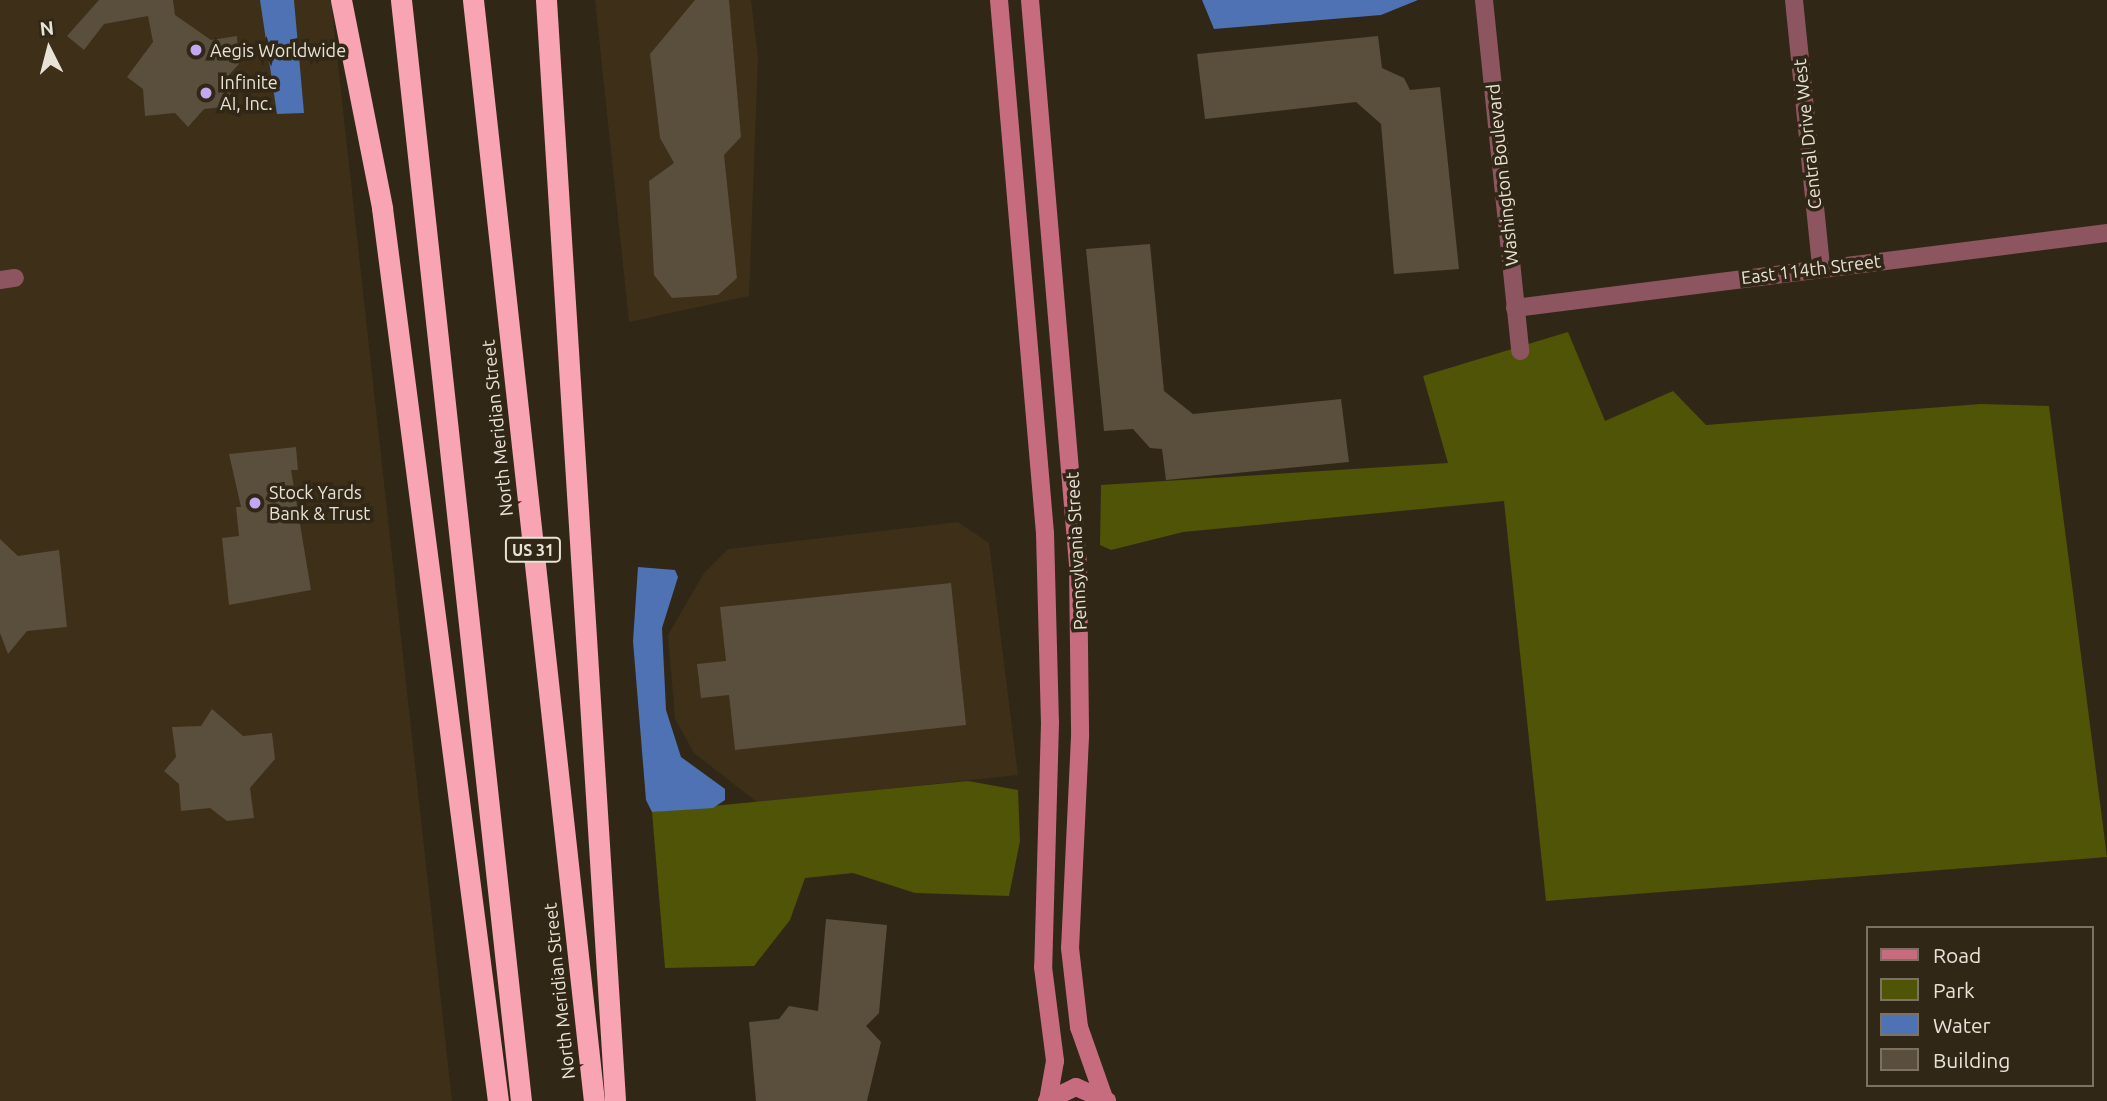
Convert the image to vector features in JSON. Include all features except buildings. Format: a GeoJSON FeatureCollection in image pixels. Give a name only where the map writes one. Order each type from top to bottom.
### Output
{"type":"FeatureCollection","features":[{"type":"Feature","properties":{"kind":"highway"},"geometry":{"type":"LineString","coordinates":[[341,0],[391,276],[498,1101]]}},
{"type":"Feature","properties":{"kind":"highway"},"geometry":{"type":"LineString","coordinates":[[401,0],[521,1101]]}},
{"type":"Feature","properties":{"kind":"highway","name":"North Meridian Street"},"geometry":{"type":"LineString","coordinates":[[473,0],[594,1101]]}},
{"type":"Feature","properties":{"kind":"highway"},"geometry":{"type":"LineString","coordinates":[[546,0],[615,1101]]}},
{"type":"Feature","properties":{"kind":"main road","name":"Pennsylvania Street"},"geometry":{"type":"LineString","coordinates":[[999,0],[1045,533],[1050,723],[1043,967],[1055,1061],[1048,1101]]}},
{"type":"Feature","properties":{"kind":"main road","name":"Pennsylvania Street"},"geometry":{"type":"LineString","coordinates":[[1030,0],[1078,564],[1080,737],[1070,948],[1079,1027],[1106,1100]]}},
{"type":"Feature","properties":{"kind":"main road"},"geometry":{"type":"LineString","coordinates":[[1048,1101],[1076,1087],[1106,1100]]}},
{"type":"Feature","properties":{"kind":"street","name":"Washington Boulevard"},"geometry":{"type":"LineString","coordinates":[[1484,0],[1520,351]]}},
{"type":"Feature","properties":{"kind":"street","name":"Central Drive West"},"geometry":{"type":"LineString","coordinates":[[1794,0],[1821,268]]}},
{"type":"Feature","properties":{"kind":"street","name":"East 114th Street"},"geometry":{"type":"LineString","coordinates":[[1515,308],[2107,233]]}},
{"type":"Feature","properties":{"kind":"shaded area"},"geometry":{"type":"Polygon","coordinates":[[[0,0],[331,0],[452,1101],[0,1101],[0,0]]]}},
{"type":"Feature","properties":{"kind":"shaded area"},"geometry":{"type":"Polygon","coordinates":[[[595,0],[751,0],[758,58],[749,296],[629,322],[595,0]]]}},
{"type":"Feature","properties":{"kind":"shaded area"},"geometry":{"type":"Polygon","coordinates":[[[958,522],[989,543],[1018,775],[758,803],[694,753],[675,719],[668,635],[704,573],[728,549],[958,522]]]}},
{"type":"Feature","properties":{"kind":"green space"},"geometry":{"type":"Polygon","coordinates":[[[1568,332],[1605,421],[1673,391],[1706,425],[1981,404],[2049,406],[2107,857],[1546,901],[1504,501],[1183,532],[1111,550],[1100,545],[1101,485],[1448,463],[1423,376],[1568,332]]]}},
{"type":"Feature","properties":{"kind":"green space"},"geometry":{"type":"Polygon","coordinates":[[[968,781],[1018,790],[1020,841],[1009,896],[915,893],[853,873],[805,878],[790,920],[754,966],[665,968],[652,812],[968,781]]]}},
{"type":"Feature","properties":{"kind":"water"},"geometry":{"type":"Polygon","coordinates":[[[260,0],[294,0],[304,113],[277,114],[260,0]]]}},
{"type":"Feature","properties":{"kind":"water"},"geometry":{"type":"Polygon","coordinates":[[[1202,0],[1418,0],[1381,15],[1214,29],[1202,0]]]}},
{"type":"Feature","properties":{"kind":"water"},"geometry":{"type":"Polygon","coordinates":[[[638,567],[675,570],[678,577],[662,628],[666,710],[681,757],[725,789],[725,800],[713,808],[652,812],[646,800],[633,641],[638,567]]]}},
{"type":"Feature","properties":{"kind":"place","name":"Aegis Worldwide"},"geometry":{"type":"Point","coordinates":[196,50]}},
{"type":"Feature","properties":{"kind":"place","name":"Infinite AI, Inc."},"geometry":{"type":"Point","coordinates":[206,93]}},
{"type":"Feature","properties":{"kind":"place","name":"Stock Yards Bank & Trust"},"geometry":{"type":"Point","coordinates":[255,503]}}]}
